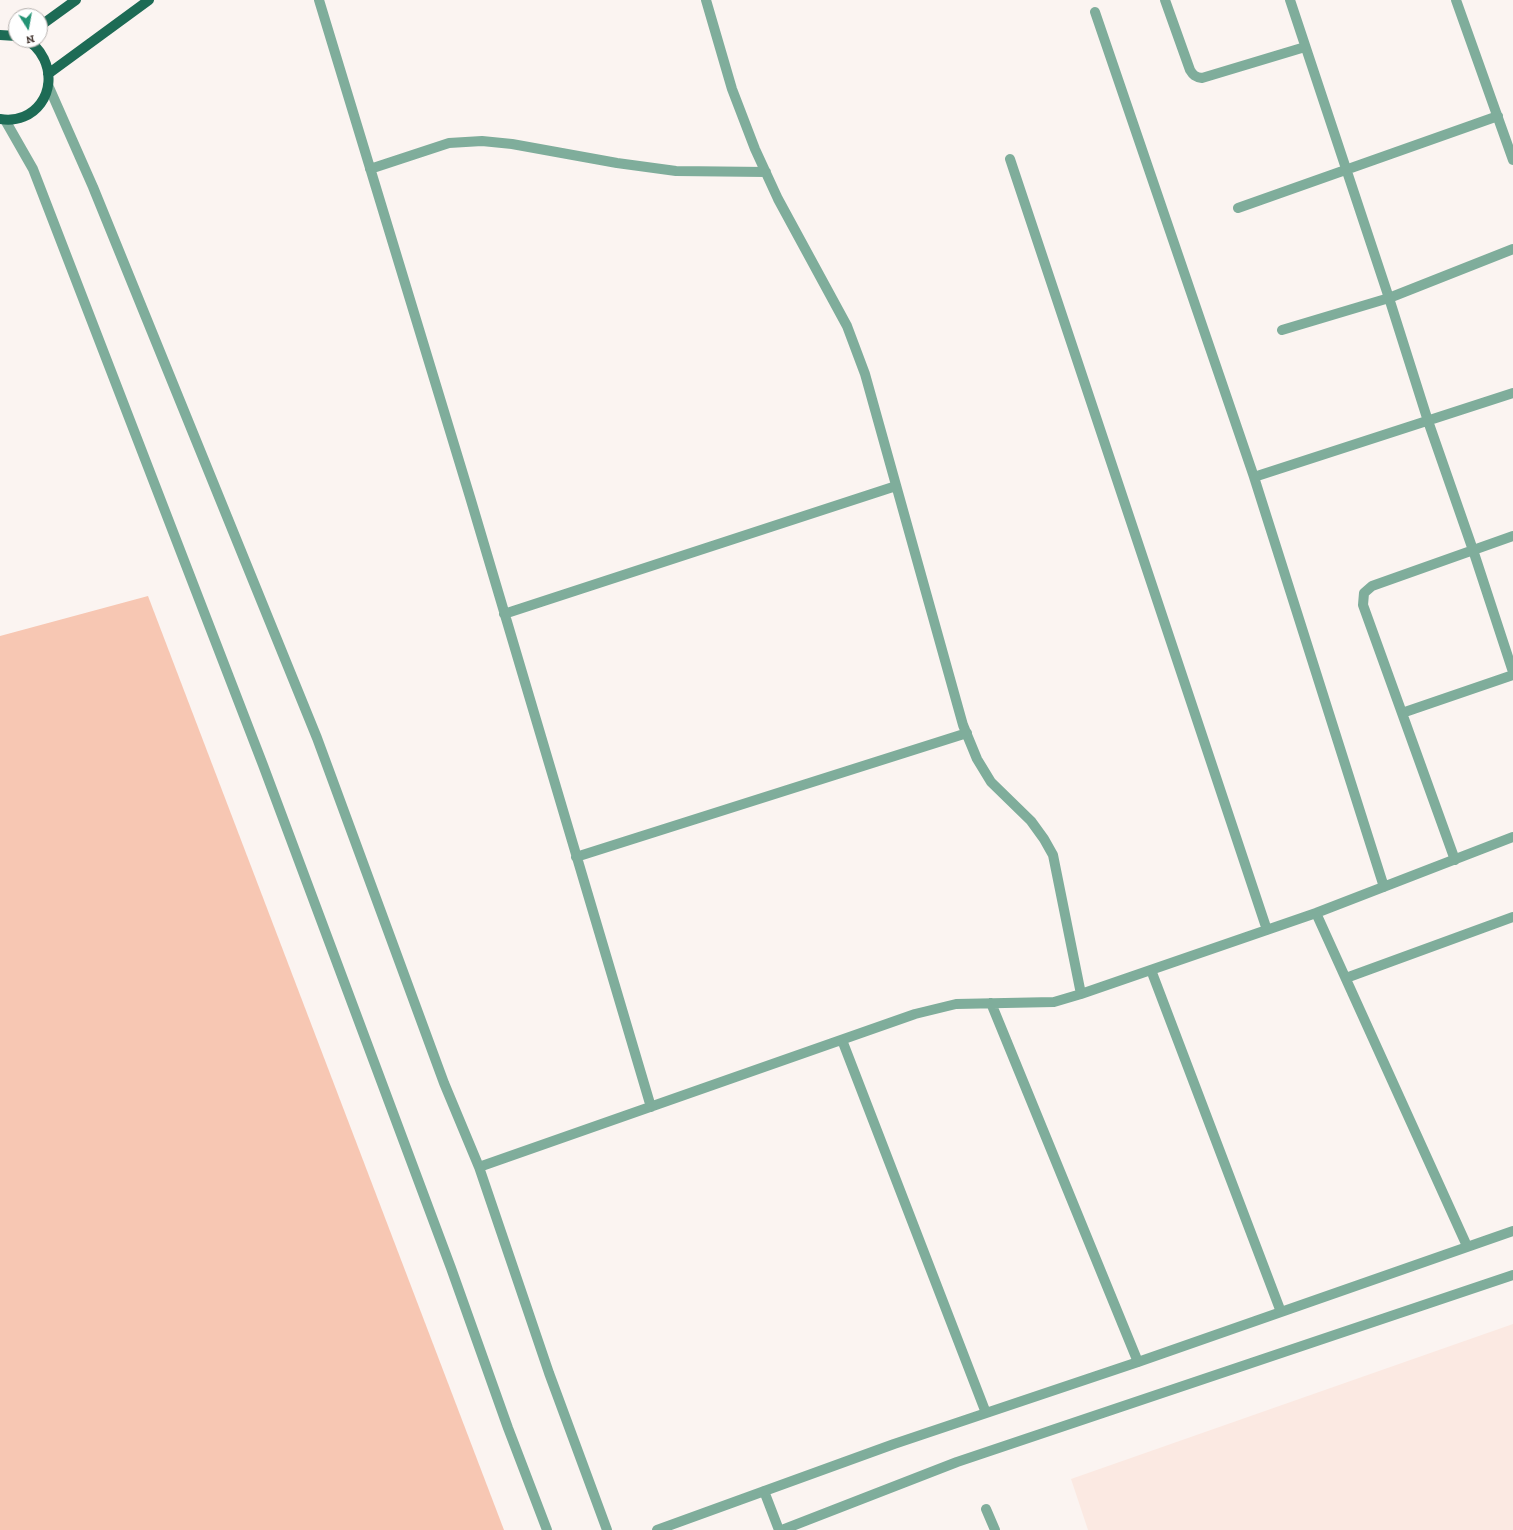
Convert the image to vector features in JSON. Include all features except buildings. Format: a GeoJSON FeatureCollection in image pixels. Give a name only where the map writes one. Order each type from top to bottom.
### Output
{"type":"FeatureCollection","features":[{"type":"Feature","properties":{"kind":"main road"},"geometry":{"type":"LineString","coordinates":[[48,20],[76,0]]}},
{"type":"Feature","properties":{"kind":"main road"},"geometry":{"type":"LineString","coordinates":[[48,74],[149,0]]}},
{"type":"Feature","properties":{"kind":"main road"},"geometry":{"type":"LineString","coordinates":[[3,120],[26,115],[40,104],[47,92],[50,79],[47,65],[41,52],[37,48]]}},
{"type":"Feature","properties":{"kind":"street"},"geometry":{"type":"LineString","coordinates":[[319,0],[651,1107]]}},
{"type":"Feature","properties":{"kind":"street"},"geometry":{"type":"LineString","coordinates":[[706,0],[732,89],[755,149],[778,199],[847,326],[865,374],[963,725],[977,759],[991,782],[1031,821],[1053,855],[1081,994]]}},
{"type":"Feature","properties":{"kind":"street"},"geometry":{"type":"LineString","coordinates":[[1165,0],[1190,70],[1193,75],[1197,77],[1202,78],[1305,46]]}},
{"type":"Feature","properties":{"kind":"street"},"geometry":{"type":"LineString","coordinates":[[1290,0],[1389,298],[1428,421],[1473,550],[1513,673],[1402,713]]}},
{"type":"Feature","properties":{"kind":"street"},"geometry":{"type":"LineString","coordinates":[[1456,0],[1513,160]]}},
{"type":"Feature","properties":{"kind":"street"},"geometry":{"type":"LineString","coordinates":[[1095,12],[1254,477],[1384,887]]}},
{"type":"Feature","properties":{"kind":"street"},"geometry":{"type":"LineString","coordinates":[[48,85],[93,187],[314,731],[444,1083],[479,1167],[549,1373],[607,1530]]}},
{"type":"Feature","properties":{"kind":"street"},"geometry":{"type":"LineString","coordinates":[[1238,208],[1498,116]]}},
{"type":"Feature","properties":{"kind":"street"},"geometry":{"type":"LineString","coordinates":[[3,120],[33,169],[260,758],[547,1530]]}},
{"type":"Feature","properties":{"kind":"street"},"geometry":{"type":"LineString","coordinates":[[370,169],[449,143],[482,141],[512,144],[617,163],[676,171],[766,172]]}},
{"type":"Feature","properties":{"kind":"street"},"geometry":{"type":"LineString","coordinates":[[1010,159],[1267,930]]}},
{"type":"Feature","properties":{"kind":"street"},"geometry":{"type":"LineString","coordinates":[[1282,330],[1389,298],[1513,249]]}},
{"type":"Feature","properties":{"kind":"street"},"geometry":{"type":"LineString","coordinates":[[1254,477],[1513,393]]}},
{"type":"Feature","properties":{"kind":"street"},"geometry":{"type":"LineString","coordinates":[[504,614],[896,486]]}},
{"type":"Feature","properties":{"kind":"street"},"geometry":{"type":"LineString","coordinates":[[1455,860],[1363,604],[1364,593],[1372,586],[1513,536]]}},
{"type":"Feature","properties":{"kind":"street"},"geometry":{"type":"LineString","coordinates":[[576,857],[967,733]]}},
{"type":"Feature","properties":{"kind":"street"},"geometry":{"type":"LineString","coordinates":[[479,1167],[915,1014],[956,1004],[1054,1002],[1081,994],[1316,913],[1513,837]]}},
{"type":"Feature","properties":{"kind":"street"},"geometry":{"type":"LineString","coordinates":[[1316,913],[1467,1246]]}},
{"type":"Feature","properties":{"kind":"street"},"geometry":{"type":"LineString","coordinates":[[1346,978],[1513,917]]}},
{"type":"Feature","properties":{"kind":"street"},"geometry":{"type":"LineString","coordinates":[[1151,970],[1281,1312]]}},
{"type":"Feature","properties":{"kind":"street"},"geometry":{"type":"LineString","coordinates":[[991,1003],[1138,1362]]}},
{"type":"Feature","properties":{"kind":"street"},"geometry":{"type":"LineString","coordinates":[[842,1040],[986,1413]]}},
{"type":"Feature","properties":{"kind":"street"},"geometry":{"type":"LineString","coordinates":[[657,1530],[894,1444],[1138,1362],[1513,1231]]}},
{"type":"Feature","properties":{"kind":"street"},"geometry":{"type":"LineString","coordinates":[[782,1530],[957,1462],[1513,1275]]}},
{"type":"Feature","properties":{"kind":"street"},"geometry":{"type":"LineString","coordinates":[[764,1491],[779,1530]]}},
{"type":"Feature","properties":{"kind":"street"},"geometry":{"type":"LineString","coordinates":[[986,1509],[995,1530]]}},
{"type":"Feature","properties":{"kind":"shaded area"},"geometry":{"type":"Polygon","coordinates":[[[148,596],[504,1530],[0,1530],[0,636],[148,596]]]}},
{"type":"Feature","properties":{"kind":"shaded area"},"geometry":{"type":"Polygon","coordinates":[[[1513,1324],[1513,1530],[1088,1530],[1071,1479],[1513,1324]]]}}]}
